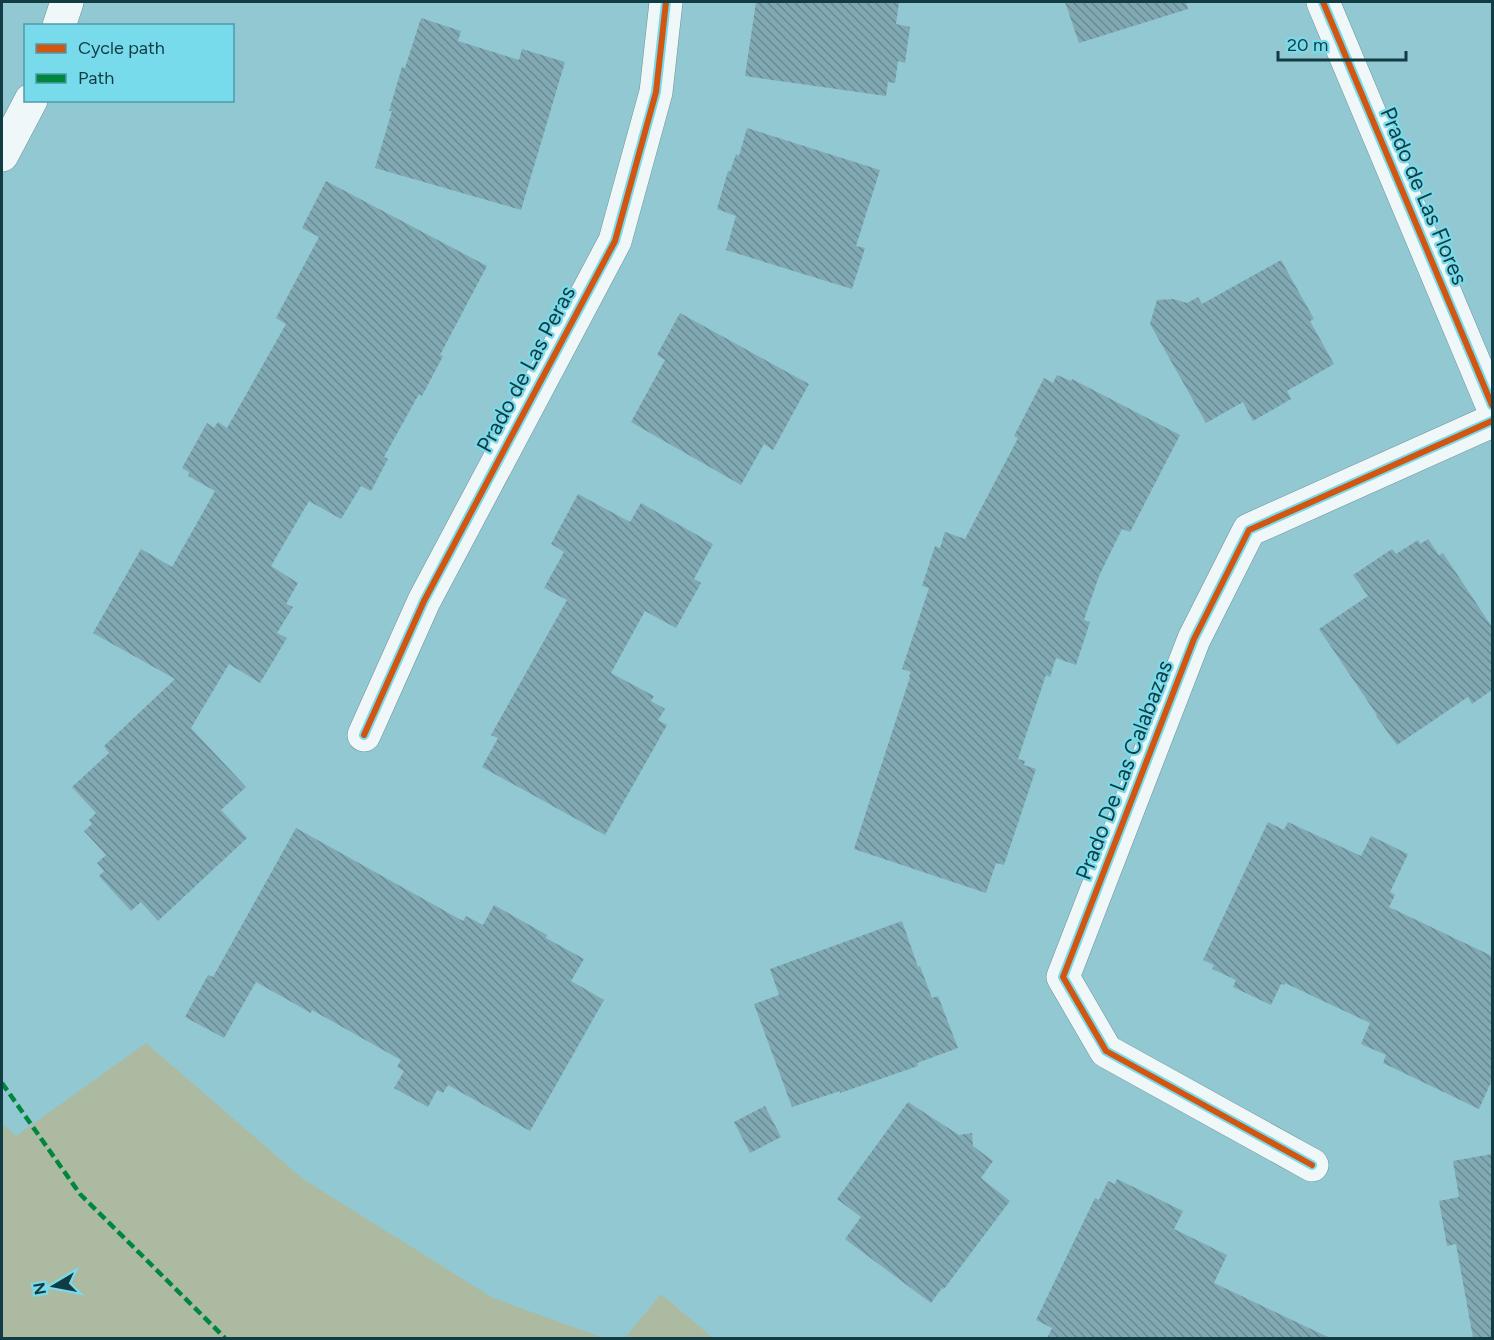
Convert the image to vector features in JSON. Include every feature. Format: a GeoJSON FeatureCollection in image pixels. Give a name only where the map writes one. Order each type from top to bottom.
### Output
{"type":"FeatureCollection","features":[{"type":"Feature","properties":{"kind":"street"},"geometry":{"type":"LineString","coordinates":[[60,24],[67,2]]}},
{"type":"Feature","properties":{"kind":"street","name":"Prado de Las Peras"},"geometry":{"type":"LineString","coordinates":[[364,735],[424,601],[615,241],[656,92],[666,2]]}},
{"type":"Feature","properties":{"kind":"street","name":"Prado de Las Flores"},"geometry":{"type":"LineString","coordinates":[[1323,2],[1492,405]]}},
{"type":"Feature","properties":{"kind":"street"},"geometry":{"type":"LineString","coordinates":[[2,155],[30,102]]}},
{"type":"Feature","properties":{"kind":"street","name":"Prado De Las Calabazas"},"geometry":{"type":"LineString","coordinates":[[1312,1165],[1106,1051],[1063,977],[1194,639],[1250,530],[1492,421]]}},
{"type":"Feature","properties":{"kind":"green space"},"geometry":{"type":"Polygon","coordinates":[[[146,1043],[303,1179],[493,1298],[604,1338],[2,1338],[2,1123],[16,1136],[146,1043]]]}},
{"type":"Feature","properties":{"kind":"green space"},"geometry":{"type":"Polygon","coordinates":[[[661,1294],[713,1338],[625,1338],[661,1294]]]}},
{"type":"Feature","properties":{"kind":"building"},"geometry":{"type":"Polygon","coordinates":[[[756,2],[899,2],[896,24],[910,27],[905,63],[898,61],[895,83],[888,82],[886,96],[745,76],[756,2]]]}},
{"type":"Feature","properties":{"kind":"building"},"geometry":{"type":"Polygon","coordinates":[[[1065,2],[1186,2],[1188,9],[1079,43],[1065,2]]]}},
{"type":"Feature","properties":{"kind":"building"},"geometry":{"type":"Polygon","coordinates":[[[421,18],[461,31],[458,41],[519,60],[522,49],[565,62],[521,210],[375,168],[402,67],[405,68],[421,18]]]}},
{"type":"Feature","properties":{"kind":"building"},"geometry":{"type":"Polygon","coordinates":[[[747,128],[880,170],[856,246],[865,248],[852,289],[726,250],[736,216],[717,209],[728,171],[730,172],[736,154],[739,156],[747,128]]]}},
{"type":"Feature","properties":{"kind":"building"},"geometry":{"type":"Polygon","coordinates":[[[326,181],[487,266],[440,355],[443,356],[422,396],[419,394],[384,457],[388,459],[371,491],[361,486],[341,519],[309,501],[271,566],[298,583],[286,604],[293,607],[277,633],[287,638],[260,683],[229,664],[191,728],[246,787],[221,810],[247,838],[158,921],[141,902],[131,911],[99,876],[104,871],[97,863],[106,855],[84,831],[92,824],[89,820],[96,813],[72,787],[109,753],[104,746],[175,679],[93,633],[141,549],[172,567],[215,491],[188,476],[189,472],[182,468],[207,423],[214,428],[218,422],[227,428],[286,324],[276,318],[319,237],[302,228],[326,181]]]}},
{"type":"Feature","properties":{"kind":"building"},"geometry":{"type":"Polygon","coordinates":[[[1281,260],[1314,319],[1310,321],[1334,364],[1287,391],[1291,399],[1253,421],[1243,402],[1206,423],[1150,324],[1157,300],[1173,299],[1187,303],[1198,297],[1202,304],[1281,260]]]}},
{"type":"Feature","properties":{"kind":"building"},"geometry":{"type":"Polygon","coordinates":[[[680,313],[809,384],[773,450],[764,444],[741,485],[631,422],[665,360],[657,355],[680,313]]]}},
{"type":"Feature","properties":{"kind":"building"},"geometry":{"type":"Polygon","coordinates":[[[1057,375],[1071,381],[1072,379],[1180,435],[1130,532],[1122,529],[1099,576],[1084,620],[1090,622],[1076,665],[1056,658],[1050,677],[1046,675],[1018,759],[1025,761],[1024,765],[1036,769],[1004,865],[996,863],[986,893],[854,849],[910,677],[911,672],[902,669],[929,588],[922,586],[935,546],[940,548],[945,532],[965,539],[1018,438],[1014,436],[1044,378],[1053,383],[1057,375]]]}},
{"type":"Feature","properties":{"kind":"building"},"geometry":{"type":"Polygon","coordinates":[[[578,494],[630,522],[641,503],[713,544],[694,579],[701,583],[676,628],[645,611],[611,673],[654,696],[651,701],[665,709],[658,720],[667,725],[605,835],[482,767],[498,738],[491,735],[567,600],[544,588],[564,552],[551,544],[578,494]]]}},
{"type":"Feature","properties":{"kind":"building"},"geometry":{"type":"Polygon","coordinates":[[[1428,539],[1439,555],[1443,553],[1492,627],[1492,690],[1472,704],[1468,697],[1397,745],[1319,629],[1368,596],[1353,575],[1392,549],[1396,554],[1418,540],[1420,544],[1428,539]]]}},
{"type":"Feature","properties":{"kind":"building"},"geometry":{"type":"Polygon","coordinates":[[[1268,822],[1284,830],[1288,822],[1361,856],[1371,836],[1408,854],[1390,892],[1395,895],[1389,907],[1492,956],[1492,1080],[1479,1109],[1383,1063],[1386,1055],[1361,1044],[1370,1023],[1285,983],[1285,985],[1281,984],[1271,1005],[1233,987],[1236,980],[1212,969],[1214,965],[1203,960],[1268,822]]]}},
{"type":"Feature","properties":{"kind":"building"},"geometry":{"type":"Polygon","coordinates":[[[296,828],[463,921],[466,916],[483,925],[494,905],[584,959],[571,981],[604,1000],[530,1131],[448,1085],[443,1093],[437,1090],[428,1107],[394,1088],[404,1071],[397,1067],[401,1060],[312,1010],[311,1013],[256,982],[224,1038],[185,1017],[208,975],[213,977],[296,828]]]}},
{"type":"Feature","properties":{"kind":"building"},"geometry":{"type":"Polygon","coordinates":[[[902,921],[918,967],[920,966],[932,998],[938,996],[958,1048],[917,1063],[918,1066],[792,1107],[754,1004],[779,995],[770,969],[902,921]]]}},
{"type":"Feature","properties":{"kind":"building"},"geometry":{"type":"Polygon","coordinates":[[[908,1102],[959,1135],[972,1133],[973,1146],[993,1161],[981,1178],[1010,1201],[931,1303],[845,1239],[861,1217],[837,1199],[908,1102]]]}},
{"type":"Feature","properties":{"kind":"building"},"geometry":{"type":"Polygon","coordinates":[[[765,1106],[781,1137],[750,1153],[734,1122],[765,1106]]]}},
{"type":"Feature","properties":{"kind":"building"},"geometry":{"type":"Polygon","coordinates":[[[1492,1154],[1492,1338],[1473,1338],[1456,1244],[1447,1246],[1439,1201],[1459,1197],[1453,1161],[1492,1154]]]}},
{"type":"Feature","properties":{"kind":"building"},"geometry":{"type":"Polygon","coordinates":[[[1117,1179],[1183,1211],[1174,1229],[1227,1255],[1214,1283],[1330,1338],[1047,1338],[1052,1328],[1036,1320],[1095,1198],[1099,1200],[1108,1181],[1115,1184],[1117,1179]]]}},
{"type":"Feature","properties":{"kind":"marked path"},"geometry":{"type":"LineString","coordinates":[[2,1083],[80,1194],[225,1338]]}},
{"type":"Feature","properties":{"kind":"cycle path"},"geometry":{"type":"LineString","coordinates":[[364,735],[424,601],[615,241],[656,92],[666,2]]}},
{"type":"Feature","properties":{"kind":"cycle path"},"geometry":{"type":"LineString","coordinates":[[1323,2],[1492,405]]}},
{"type":"Feature","properties":{"kind":"cycle path"},"geometry":{"type":"LineString","coordinates":[[1312,1165],[1106,1051],[1063,977],[1194,639],[1249,530],[1492,421]]}}]}
